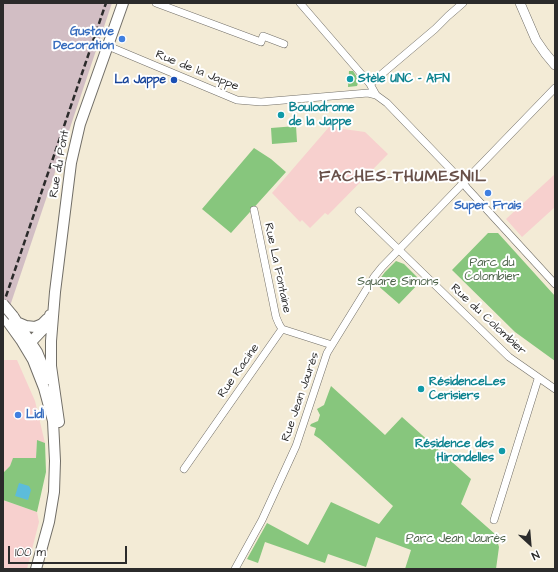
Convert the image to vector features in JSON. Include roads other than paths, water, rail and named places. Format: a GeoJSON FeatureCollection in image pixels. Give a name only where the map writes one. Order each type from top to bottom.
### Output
{"type":"FeatureCollection","features":[{"type":"Feature","properties":{"kind":"main road","name":"Rue du Pont"},"geometry":{"type":"LineString","coordinates":[[59,422],[51,366],[55,292],[68,181],[80,124],[123,3]]}},
{"type":"Feature","properties":{"kind":"main road","name":"Rue du Pont"},"geometry":{"type":"LineString","coordinates":[[31,347],[48,324],[55,292]]}},
{"type":"Feature","properties":{"kind":"main road"},"geometry":{"type":"LineString","coordinates":[[3,304],[11,319]]}},
{"type":"Feature","properties":{"kind":"main road"},"geometry":{"type":"LineString","coordinates":[[3,310],[31,347],[46,372],[59,422],[62,461],[60,488],[57,508],[42,569]]}},
{"type":"Feature","properties":{"kind":"main road","name":"Rue du Pont"},"geometry":{"type":"LineString","coordinates":[[11,319],[28,327],[40,325],[47,319],[51,310]]}},
{"type":"Feature","properties":{"kind":"main road","name":"Rue du Pont"},"geometry":{"type":"LineString","coordinates":[[31,347],[40,346],[46,340],[53,327]]}},
{"type":"Feature","properties":{"kind":"main road"},"geometry":{"type":"LineString","coordinates":[[31,347],[49,404],[53,421],[55,448],[53,503],[36,569]]}},
{"type":"Feature","properties":{"kind":"street"},"geometry":{"type":"LineString","coordinates":[[156,3],[261,42],[263,36],[284,44]]}},
{"type":"Feature","properties":{"kind":"street"},"geometry":{"type":"LineString","coordinates":[[300,3],[370,84],[376,95],[387,103],[463,183],[555,284]]}},
{"type":"Feature","properties":{"kind":"street"},"geometry":{"type":"LineString","coordinates":[[370,84],[436,29],[463,3]]}},
{"type":"Feature","properties":{"kind":"street"},"geometry":{"type":"LineString","coordinates":[[520,3],[536,40],[555,66]]}},
{"type":"Feature","properties":{"kind":"street","name":"Rue de la Jappe"},"geometry":{"type":"LineString","coordinates":[[108,46],[237,100],[261,102],[368,93],[376,95]]}},
{"type":"Feature","properties":{"kind":"street","name":"Rue Jean Jaurès"},"geometry":{"type":"LineString","coordinates":[[235,569],[262,520],[296,446],[327,353],[374,277],[399,249],[555,88]]}},
{"type":"Feature","properties":{"kind":"street","name":"Rue La Fontaine"},"geometry":{"type":"LineString","coordinates":[[254,210],[277,321],[282,329]]}},
{"type":"Feature","properties":{"kind":"street","name":"Rue du Colombier"},"geometry":{"type":"LineString","coordinates":[[359,211],[509,358],[555,389]]}},
{"type":"Feature","properties":{"kind":"street"},"geometry":{"type":"LineString","coordinates":[[282,329],[332,344]]}},
{"type":"Feature","properties":{"kind":"street","name":"Rue Racine"},"geometry":{"type":"LineString","coordinates":[[184,469],[282,329]]}},
{"type":"Feature","properties":{"kind":"street"},"geometry":{"type":"LineString","coordinates":[[494,520],[538,378]]}},
{"type":"Feature","properties":{"kind":"water"},"geometry":{"type":"Polygon","coordinates":[[[19,483],[29,486],[31,490],[28,500],[15,496],[19,483]]]}},
{"type":"Feature","properties":{"kind":"railway"},"geometry":{"type":"LineString","coordinates":[[3,305],[106,3]]}},
{"type":"Feature","properties":{"kind":"place","name":"Gustave Decoration"},"geometry":{"type":"Point","coordinates":[122,39]}},
{"type":"Feature","properties":{"kind":"place","name":"Stèle UNC - AFN"},"geometry":{"type":"Point","coordinates":[350,79]}},
{"type":"Feature","properties":{"kind":"place","name":"La Jappe"},"geometry":{"type":"Point","coordinates":[174,80]}},
{"type":"Feature","properties":{"kind":"place","name":"Boulodrome de la Jappe"},"geometry":{"type":"Point","coordinates":[281,115]}},
{"type":"Feature","properties":{"kind":"place","name":"Super Frais"},"geometry":{"type":"Point","coordinates":[488,193]}},
{"type":"Feature","properties":{"kind":"place","name":"RésidenceLes Cerisiers"},"geometry":{"type":"Point","coordinates":[421,389]}},
{"type":"Feature","properties":{"kind":"place","name":"Lidl"},"geometry":{"type":"Point","coordinates":[18,415]}},
{"type":"Feature","properties":{"kind":"place","name":"Résidence des Hirondelles"},"geometry":{"type":"Point","coordinates":[502,451]}},
{"type":"Feature","properties":{"kind":"district","name":"FACHES-THUMESNIL"},"geometry":{"type":"Point","coordinates":[403,178]}},
{"type":"Feature","properties":{"kind":"park label","name":"Parc du Colombier"},"geometry":{"type":"Point","coordinates":[492,270]}},
{"type":"Feature","properties":{"kind":"park label","name":"Square Simons"},"geometry":{"type":"Point","coordinates":[398,282]}},
{"type":"Feature","properties":{"kind":"park label","name":"Parc Jean Jaurès"},"geometry":{"type":"Point","coordinates":[456,539]}}]}
